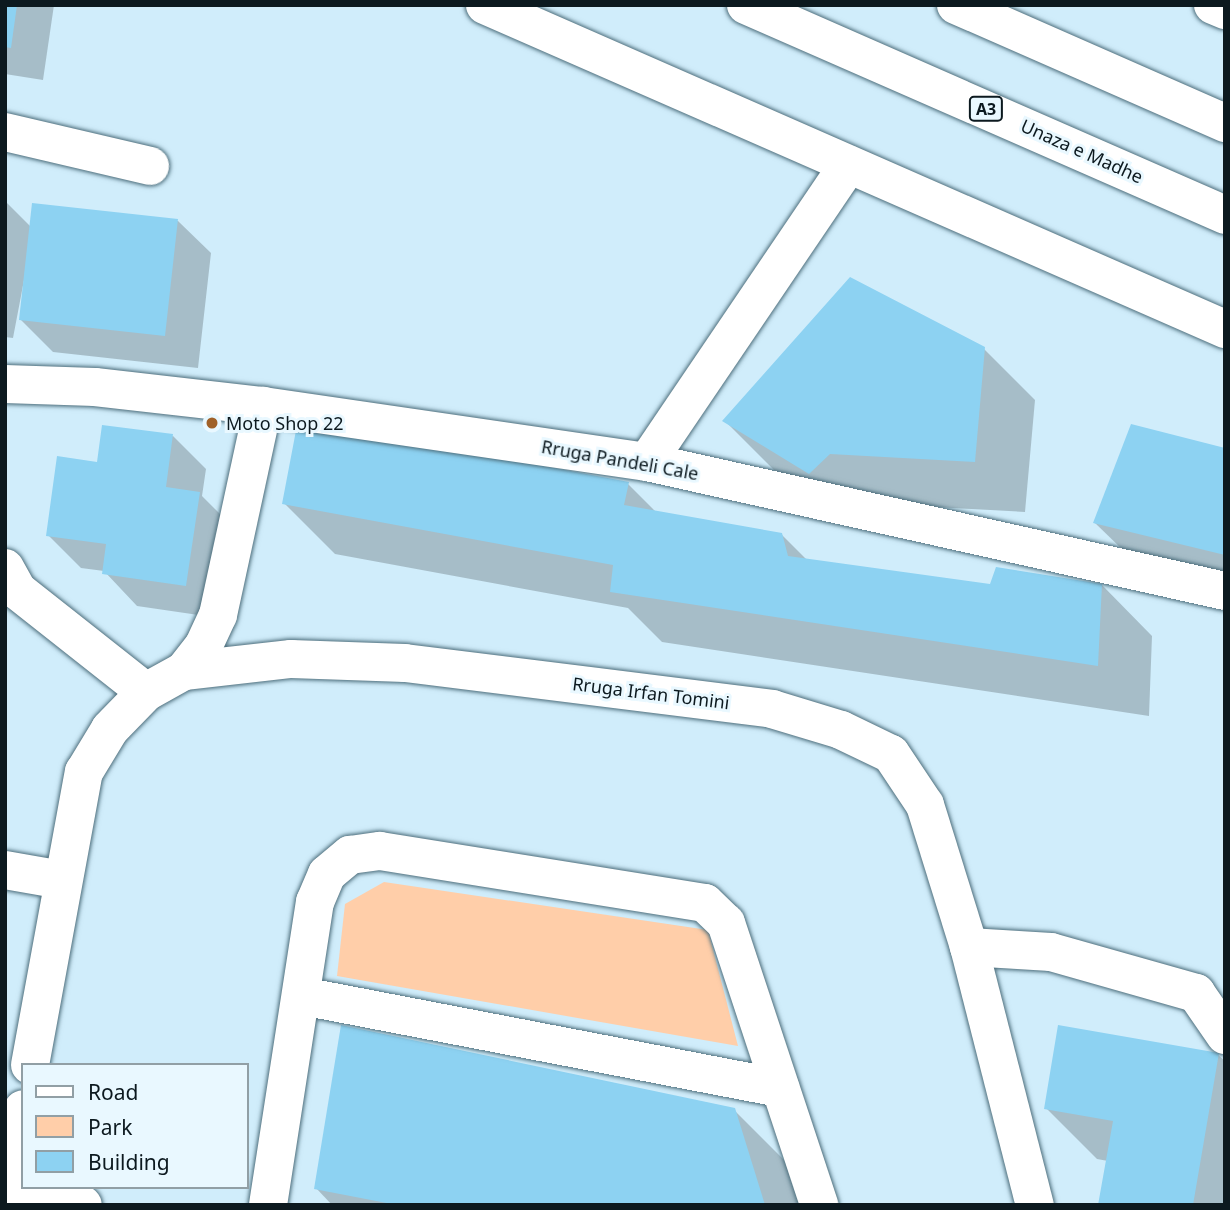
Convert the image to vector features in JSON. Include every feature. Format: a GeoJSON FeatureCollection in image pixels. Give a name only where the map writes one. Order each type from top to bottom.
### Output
{"type":"FeatureCollection","features":[{"type":"Feature","properties":{"kind":"main road"},"geometry":{"type":"LineString","coordinates":[[485,5],[1225,329]]}},
{"type":"Feature","properties":{"kind":"main road","name":"Unaza e Madhe"},"geometry":{"type":"LineString","coordinates":[[746,5],[1225,215]]}},
{"type":"Feature","properties":{"kind":"main road"},"geometry":{"type":"LineString","coordinates":[[956,5],[1225,123]]}},
{"type":"Feature","properties":{"kind":"main road"},"geometry":{"type":"LineString","coordinates":[[1213,5],[1225,10]]}},
{"type":"Feature","properties":{"kind":"main road"},"geometry":{"type":"LineString","coordinates":[[5,132],[150,166]]}},
{"type":"Feature","properties":{"kind":"main road"},"geometry":{"type":"LineString","coordinates":[[647,462],[848,165]]}},
{"type":"Feature","properties":{"kind":"main road","name":"Rruga Pandeli Cale"},"geometry":{"type":"LineString","coordinates":[[5,384],[95,387],[263,406],[647,462],[1225,591]]}},
{"type":"Feature","properties":{"kind":"main road"},"geometry":{"type":"LineString","coordinates":[[184,671],[204,645],[218,615],[263,406]]}},
{"type":"Feature","properties":{"kind":"main road"},"geometry":{"type":"LineString","coordinates":[[5,568],[18,591],[146,692]]}},
{"type":"Feature","properties":{"kind":"main road","name":"Rruga Irfan Tomini"},"geometry":{"type":"LineString","coordinates":[[30,1063],[62,880],[85,772],[110,729],[146,692],[184,671],[290,659],[405,663],[772,709],[841,730],[891,754],[925,804],[969,947],[1035,1205]]}},
{"type":"Feature","properties":{"kind":"main road"},"geometry":{"type":"LineString","coordinates":[[268,1205],[315,902],[327,874],[350,855],[380,851],[705,903],[726,923],[819,1205]]}},
{"type":"Feature","properties":{"kind":"main road"},"geometry":{"type":"LineString","coordinates":[[5,870],[62,880]]}},
{"type":"Feature","properties":{"kind":"main road"},"geometry":{"type":"LineString","coordinates":[[969,947],[1051,953],[1196,993],[1225,1035]]}},
{"type":"Feature","properties":{"kind":"main road"},"geometry":{"type":"LineString","coordinates":[[302,996],[780,1088]]}},
{"type":"Feature","properties":{"kind":"main road"},"geometry":{"type":"LineString","coordinates":[[21,1120],[7,1191],[83,1205]]}},
{"type":"Feature","properties":{"kind":"green space"},"geometry":{"type":"Polygon","coordinates":[[[384,882],[708,930],[738,1046],[337,976],[345,904],[384,882]]]}},
{"type":"Feature","properties":{"kind":"building"},"geometry":{"type":"Polygon","coordinates":[[[5,5],[17,5],[11,48],[5,47],[5,5]]]}},
{"type":"Feature","properties":{"kind":"building"},"geometry":{"type":"Polygon","coordinates":[[[32,203],[178,219],[165,336],[19,320],[32,203]]]}},
{"type":"Feature","properties":{"kind":"building"},"geometry":{"type":"Polygon","coordinates":[[[850,277],[985,347],[975,462],[830,454],[809,474],[722,421],[850,277]]]}},
{"type":"Feature","properties":{"kind":"building"},"geometry":{"type":"Polygon","coordinates":[[[298,420],[629,482],[624,505],[782,533],[788,556],[990,584],[996,567],[1102,584],[1098,666],[610,592],[613,565],[282,504],[298,420]]]}},
{"type":"Feature","properties":{"kind":"building"},"geometry":{"type":"Polygon","coordinates":[[[1131,424],[1225,448],[1225,555],[1093,523],[1131,424]]]}},
{"type":"Feature","properties":{"kind":"building"},"geometry":{"type":"Polygon","coordinates":[[[102,425],[173,434],[166,487],[200,492],[186,586],[102,574],[106,544],[46,536],[57,456],[97,462],[102,425]]]}},
{"type":"Feature","properties":{"kind":"building"},"geometry":{"type":"Polygon","coordinates":[[[341,1025],[735,1108],[765,1205],[397,1205],[314,1189],[341,1025]]]}},
{"type":"Feature","properties":{"kind":"building"},"geometry":{"type":"Polygon","coordinates":[[[1058,1025],[1219,1053],[1193,1205],[1098,1205],[1113,1121],[1044,1109],[1058,1025]]]}},
{"type":"Feature","properties":{"kind":"place","name":"Moto Shop 22"},"geometry":{"type":"Point","coordinates":[212,423]}}]}
